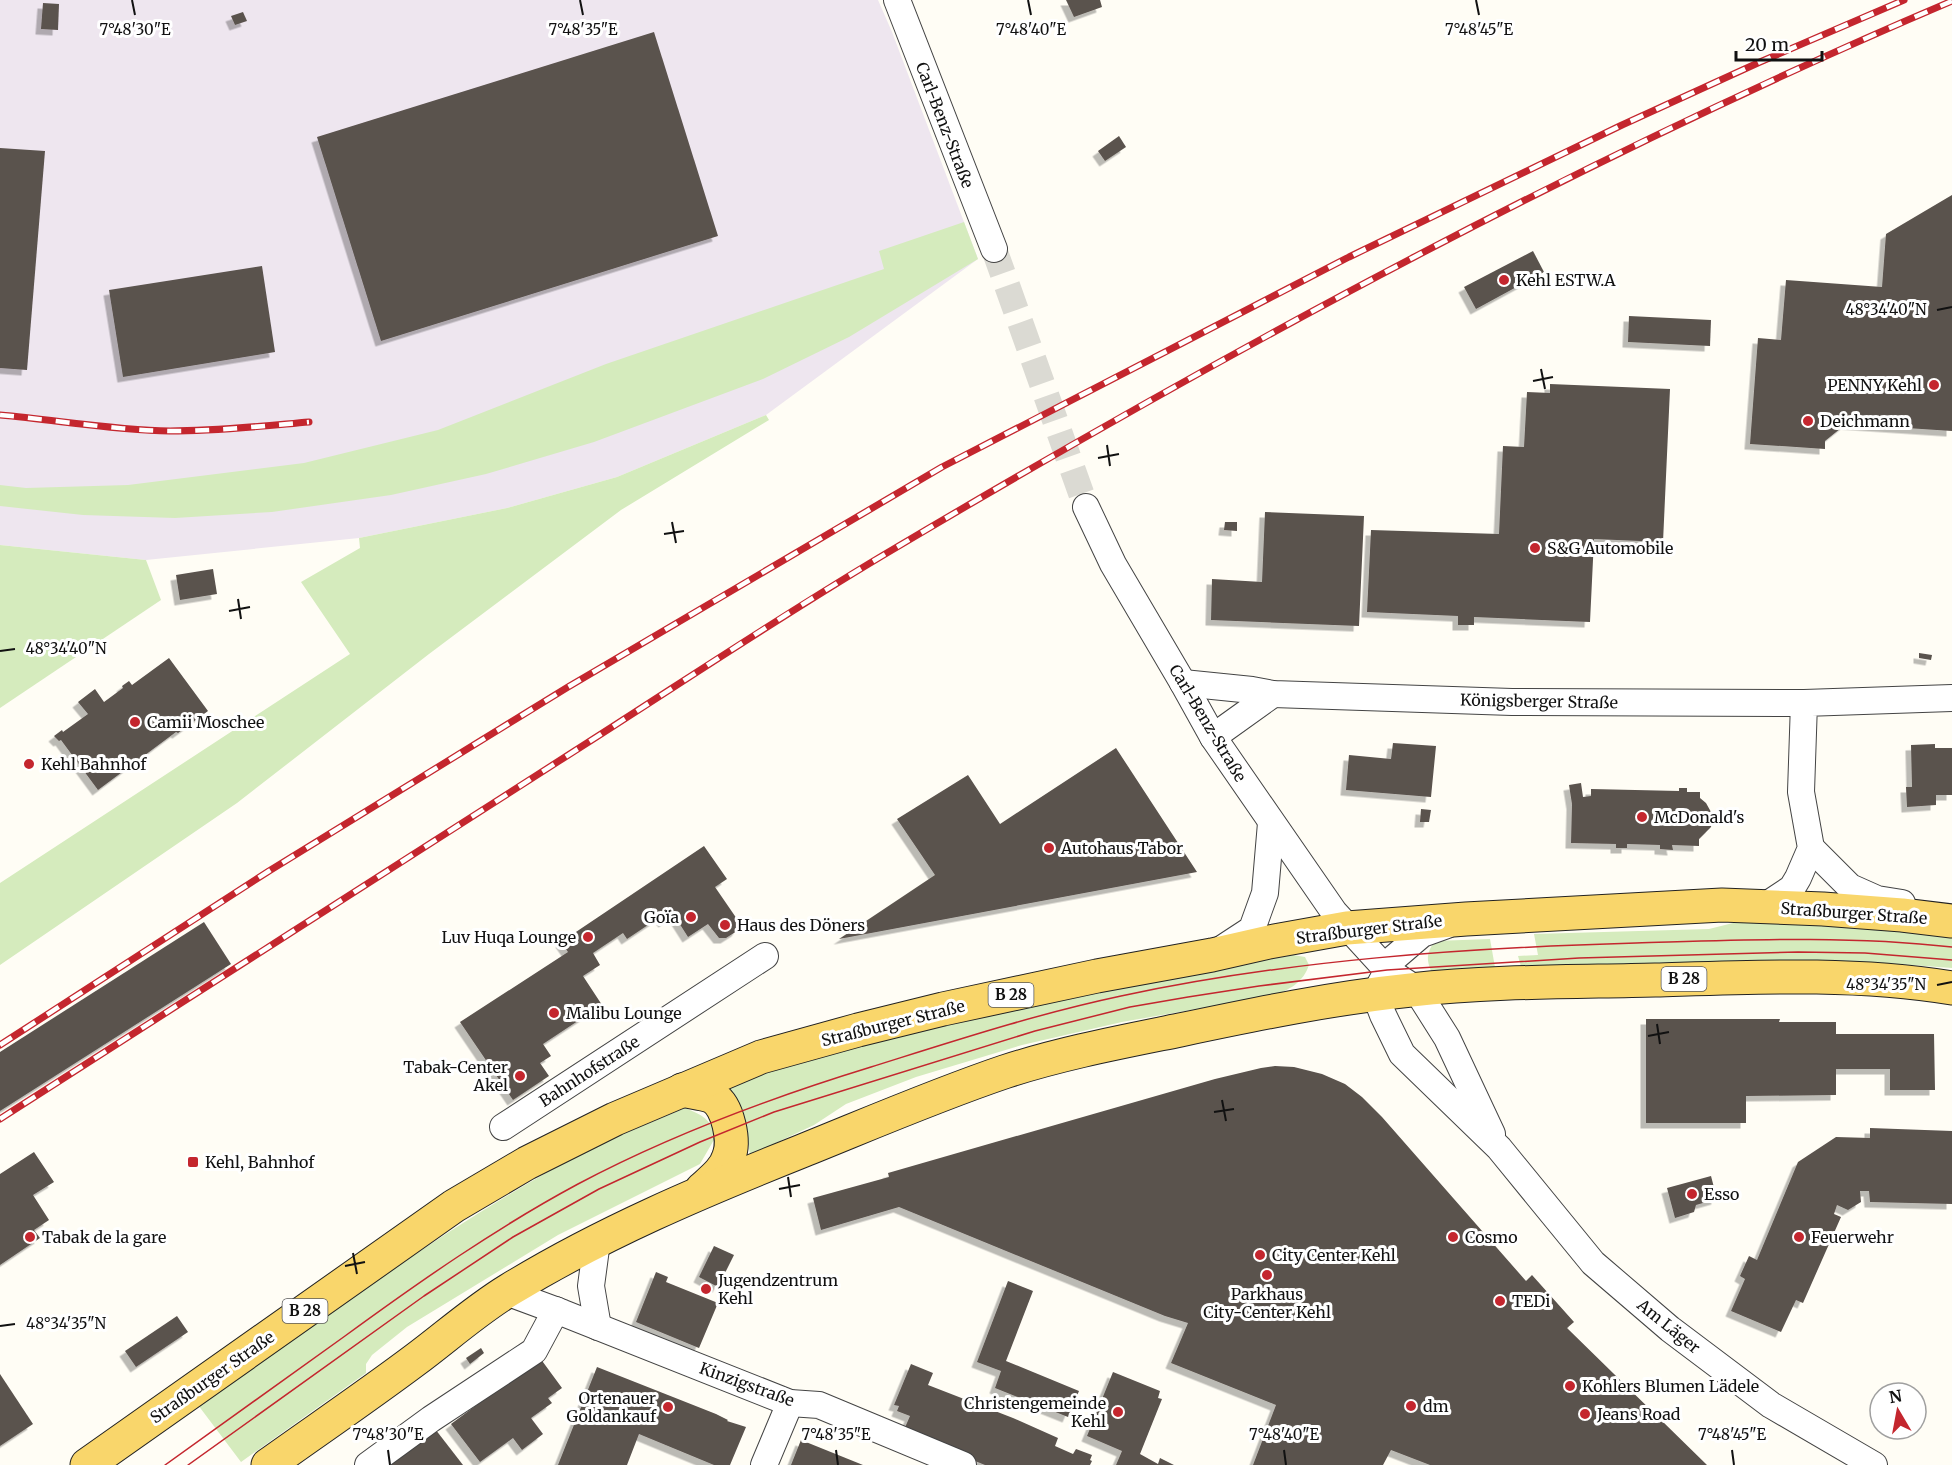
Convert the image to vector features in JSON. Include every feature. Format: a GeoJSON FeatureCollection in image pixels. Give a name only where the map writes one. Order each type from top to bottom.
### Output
{"type":"FeatureCollection","features":[{"type":"Feature","properties":{"kind":"main road","name":"Straßburger Straße"},"geometry":{"type":"LineString","coordinates":[[87,1465],[454,1206],[527,1163],[615,1119],[761,1057],[858,1030],[1096,976],[1347,928],[1722,905],[1902,915],[1952,921]]}},
{"type":"Feature","properties":{"kind":"main road","name":"B 28"},"geometry":{"type":"LineString","coordinates":[[268,1465],[506,1292],[597,1241],[698,1193],[892,1114],[1006,1071],[1080,1050],[1275,1011],[1381,982],[1416,989],[1544,982],[1848,977],[1923,983],[1952,988]]}},
{"type":"Feature","properties":{"kind":"main road"},"geometry":{"type":"LineString","coordinates":[[682,1090],[714,1098],[727,1115],[730,1129],[730,1155],[720,1173],[698,1193]]}},
{"type":"Feature","properties":{"kind":"street","name":"Carl-Benz-Straße"},"geometry":{"type":"LineString","coordinates":[[897,0],[994,249]]}},
{"type":"Feature","properties":{"kind":"street","name":"Carl-Benz-Straße"},"geometry":{"type":"LineString","coordinates":[[1086,507],[1113,564],[1212,737],[1322,896],[1347,928],[1381,982]]}},
{"type":"Feature","properties":{"kind":"street","name":"Königsberger Straße"},"geometry":{"type":"LineString","coordinates":[[1183,683],[1273,694],[1512,702],[1804,703],[1952,698]]}},
{"type":"Feature","properties":{"kind":"street"},"geometry":{"type":"LineString","coordinates":[[1212,737],[1273,694]]}},
{"type":"Feature","properties":{"kind":"street"},"geometry":{"type":"LineString","coordinates":[[1765,906],[1792,888],[1811,848],[1801,792],[1804,703]]}},
{"type":"Feature","properties":{"kind":"street"},"geometry":{"type":"LineString","coordinates":[[1212,955],[1252,929],[1265,893],[1271,823]]}},
{"type":"Feature","properties":{"kind":"street"},"geometry":{"type":"LineString","coordinates":[[1811,848],[1850,887],[1878,899],[1952,909]]}},
{"type":"Feature","properties":{"kind":"street"},"geometry":{"type":"LineString","coordinates":[[1381,982],[1394,958],[1422,934],[1466,919]]}},
{"type":"Feature","properties":{"kind":"street","name":"Bahnhofstraße"},"geometry":{"type":"LineString","coordinates":[[503,1127],[765,957]]}},
{"type":"Feature","properties":{"kind":"street","name":"Am Läger"},"geometry":{"type":"LineString","coordinates":[[1381,982],[1383,1015],[1402,1054],[1499,1148],[1593,1263],[1670,1329],[1770,1405],[1874,1465]]}},
{"type":"Feature","properties":{"kind":"street","name":"Am Läger"},"geometry":{"type":"LineString","coordinates":[[1416,989],[1447,1038],[1499,1148]]}},
{"type":"Feature","properties":{"kind":"street"},"geometry":{"type":"LineString","coordinates":[[597,1241],[591,1286],[598,1327]]}},
{"type":"Feature","properties":{"kind":"street","name":"Kinzigstraße"},"geometry":{"type":"LineString","coordinates":[[506,1292],[790,1403],[819,1405],[963,1465]]}},
{"type":"Feature","properties":{"kind":"street"},"geometry":{"type":"LineString","coordinates":[[368,1465],[431,1419],[534,1351],[556,1310]]}},
{"type":"Feature","properties":{"kind":"street"},"geometry":{"type":"LineString","coordinates":[[764,1465],[790,1403]]}},
{"type":"Feature","properties":{"kind":"shaded area"},"geometry":{"type":"Polygon","coordinates":[[[0,0],[878,0],[978,259],[766,415],[617,477],[507,508],[359,538],[146,560],[0,545],[0,0]]]}},
{"type":"Feature","properties":{"kind":"green space"},"geometry":{"type":"Polygon","coordinates":[[[964,222],[978,259],[849,337],[763,379],[594,442],[486,474],[391,495],[272,512],[175,518],[83,515],[0,506],[0,485],[26,488],[128,485],[304,463],[438,430],[606,364],[884,269],[879,251],[964,222]]]}},
{"type":"Feature","properties":{"kind":"green space"},"geometry":{"type":"Polygon","coordinates":[[[766,415],[769,420],[621,510],[429,654],[237,803],[0,965],[0,883],[350,654],[301,582],[360,548],[359,538],[507,508],[617,477],[766,415]]]}},
{"type":"Feature","properties":{"kind":"green space"},"geometry":{"type":"Polygon","coordinates":[[[0,545],[146,560],[161,600],[0,708],[0,545]]]}},
{"type":"Feature","properties":{"kind":"green space"},"geometry":{"type":"Polygon","coordinates":[[[1745,920],[1952,929],[1952,968],[1870,962],[1740,962],[1522,970],[1518,956],[1538,955],[1534,934],[1709,929],[1745,920]]]}},
{"type":"Feature","properties":{"kind":"green space"},"geometry":{"type":"Polygon","coordinates":[[[1490,939],[1496,973],[1432,973],[1428,957],[1435,941],[1490,939]]]}},
{"type":"Feature","properties":{"kind":"green space"},"geometry":{"type":"Polygon","coordinates":[[[1293,955],[1305,957],[1309,965],[1307,971],[1296,984],[1276,995],[1122,1022],[1022,1045],[916,1077],[846,1104],[814,1125],[750,1155],[744,1115],[727,1088],[808,1056],[1025,1005],[1293,955]]]}},
{"type":"Feature","properties":{"kind":"green space"},"geometry":{"type":"Polygon","coordinates":[[[685,1108],[705,1118],[714,1132],[715,1138],[700,1164],[558,1235],[407,1327],[372,1355],[366,1364],[366,1373],[241,1462],[198,1405],[386,1274],[482,1211],[594,1147],[685,1108]]]}},
{"type":"Feature","properties":{"kind":"building"},"geometry":{"type":"Polygon","coordinates":[[[1066,0],[1100,0],[1102,7],[1074,17],[1066,0]]]}},
{"type":"Feature","properties":{"kind":"building"},"geometry":{"type":"Polygon","coordinates":[[[43,3],[59,4],[58,30],[41,29],[43,3]]]}},
{"type":"Feature","properties":{"kind":"building"},"geometry":{"type":"Polygon","coordinates":[[[243,12],[247,21],[235,25],[231,16],[243,12]]]}},
{"type":"Feature","properties":{"kind":"building"},"geometry":{"type":"Polygon","coordinates":[[[654,32],[718,236],[381,341],[317,137],[654,32]]]}},
{"type":"Feature","properties":{"kind":"building"},"geometry":{"type":"Polygon","coordinates":[[[1119,136],[1126,147],[1105,161],[1098,151],[1119,136]]]}},
{"type":"Feature","properties":{"kind":"building"},"geometry":{"type":"Polygon","coordinates":[[[0,148],[45,151],[27,370],[0,368],[0,148]]]}},
{"type":"Feature","properties":{"kind":"building"},"geometry":{"type":"Polygon","coordinates":[[[1952,195],[1952,431],[1846,424],[1825,441],[1825,449],[1750,444],[1758,338],[1781,340],[1786,280],[1882,287],[1886,234],[1952,195]]]}},
{"type":"Feature","properties":{"kind":"building","name":"Kehl ESTW.A"},"geometry":{"type":"Polygon","coordinates":[[[1533,251],[1544,272],[1476,309],[1464,287],[1533,251]]]}},
{"type":"Feature","properties":{"kind":"building"},"geometry":{"type":"Polygon","coordinates":[[[262,266],[275,352],[123,377],[109,290],[262,266]]]}},
{"type":"Feature","properties":{"kind":"building"},"geometry":{"type":"Polygon","coordinates":[[[1629,316],[1711,320],[1710,346],[1628,342],[1629,316]]]}},
{"type":"Feature","properties":{"kind":"building"},"geometry":{"type":"Polygon","coordinates":[[[1550,384],[1670,389],[1663,542],[1594,539],[1590,622],[1474,617],[1474,625],[1458,625],[1458,616],[1367,612],[1371,530],[1499,534],[1503,446],[1524,447],[1527,392],[1550,393],[1550,384]]]}},
{"type":"Feature","properties":{"kind":"building"},"geometry":{"type":"Polygon","coordinates":[[[1265,512],[1364,516],[1359,626],[1211,620],[1212,579],[1262,582],[1265,512]]]}},
{"type":"Feature","properties":{"kind":"building"},"geometry":{"type":"Polygon","coordinates":[[[1225,522],[1237,522],[1237,531],[1224,530],[1225,522]]]}},
{"type":"Feature","properties":{"kind":"building"},"geometry":{"type":"Polygon","coordinates":[[[213,569],[217,594],[180,600],[176,575],[213,569]]]}},
{"type":"Feature","properties":{"kind":"building"},"geometry":{"type":"Polygon","coordinates":[[[1919,653],[1932,655],[1931,660],[1919,658],[1919,653]]]}},
{"type":"Feature","properties":{"kind":"building","name":"Camii Moschee"},"geometry":{"type":"Polygon","coordinates":[[[169,658],[208,711],[98,790],[61,740],[59,741],[54,736],[88,714],[78,702],[95,689],[104,702],[129,681],[132,685],[169,658]]]}},
{"type":"Feature","properties":{"kind":"building"},"geometry":{"type":"Polygon","coordinates":[[[1393,743],[1436,746],[1431,797],[1346,790],[1349,755],[1391,759],[1393,743]]]}},
{"type":"Feature","properties":{"kind":"building"},"geometry":{"type":"Polygon","coordinates":[[[1935,744],[1935,748],[1952,748],[1952,795],[1936,795],[1936,805],[1907,807],[1906,787],[1912,787],[1911,745],[1935,744]]]}},
{"type":"Feature","properties":{"kind":"building","name":"Autohaus Tabor"},"geometry":{"type":"Polygon","coordinates":[[[1116,748],[1197,872],[839,939],[935,875],[897,819],[968,775],[1000,824],[1116,748]]]}},
{"type":"Feature","properties":{"kind":"building","name":"McDonald's"},"geometry":{"type":"Polygon","coordinates":[[[1581,783],[1583,797],[1591,796],[1591,789],[1679,791],[1679,788],[1687,788],[1687,792],[1700,792],[1700,798],[1711,812],[1711,827],[1699,839],[1699,846],[1672,845],[1673,850],[1660,849],[1660,845],[1627,844],[1627,848],[1616,848],[1616,844],[1571,843],[1572,804],[1569,785],[1581,783]]]}},
{"type":"Feature","properties":{"kind":"building"},"geometry":{"type":"Polygon","coordinates":[[[1421,809],[1431,810],[1429,822],[1420,822],[1421,809]]]}},
{"type":"Feature","properties":{"kind":"building"},"geometry":{"type":"Polygon","coordinates":[[[704,846],[727,879],[715,887],[737,919],[739,928],[737,931],[726,938],[719,938],[708,924],[688,937],[674,915],[664,922],[660,917],[627,939],[623,933],[593,953],[600,965],[583,976],[602,1005],[543,1044],[551,1056],[540,1063],[549,1076],[513,1100],[460,1022],[568,952],[561,942],[704,846]]]}},
{"type":"Feature","properties":{"kind":"building"},"geometry":{"type":"Polygon","coordinates":[[[204,922],[231,964],[0,1111],[0,1052],[204,922]]]}},
{"type":"Feature","properties":{"kind":"building"},"geometry":{"type":"Polygon","coordinates":[[[1646,1019],[1780,1019],[1779,1022],[1836,1022],[1836,1034],[1934,1034],[1935,1090],[1890,1090],[1890,1069],[1836,1069],[1836,1095],[1746,1096],[1746,1123],[1646,1123],[1646,1019]]]}},
{"type":"Feature","properties":{"kind":"building","name":"Parkhaus City-Center Kehl"},"geometry":{"type":"Polygon","coordinates":[[[1275,1066],[1294,1067],[1322,1074],[1345,1084],[1362,1097],[1526,1281],[1532,1275],[1574,1322],[1567,1328],[1707,1465],[1430,1465],[1391,1450],[1383,1465],[1253,1465],[1276,1405],[1171,1363],[1188,1323],[1165,1316],[899,1207],[821,1230],[813,1198],[889,1177],[888,1173],[1215,1079],[1275,1066]]]}},
{"type":"Feature","properties":{"kind":"building","name":"Feuerwehr"},"geometry":{"type":"Polygon","coordinates":[[[1870,1128],[1952,1131],[1952,1204],[1870,1202],[1869,1191],[1860,1191],[1861,1202],[1848,1210],[1837,1205],[1834,1214],[1841,1217],[1803,1303],[1796,1300],[1781,1332],[1731,1311],[1745,1279],[1740,1276],[1749,1256],[1757,1260],[1798,1162],[1836,1137],[1870,1138],[1870,1128]]]}},
{"type":"Feature","properties":{"kind":"building"},"geometry":{"type":"Polygon","coordinates":[[[34,1152],[54,1182],[33,1195],[49,1220],[34,1230],[40,1238],[0,1265],[0,1174],[34,1152]]]}},
{"type":"Feature","properties":{"kind":"building","name":"Esso"},"geometry":{"type":"Polygon","coordinates":[[[1711,1176],[1717,1199],[1696,1205],[1694,1212],[1675,1218],[1667,1188],[1711,1176]]]}},
{"type":"Feature","properties":{"kind":"building"},"geometry":{"type":"Polygon","coordinates":[[[714,1246],[734,1255],[718,1287],[699,1277],[714,1246]]]}},
{"type":"Feature","properties":{"kind":"building"},"geometry":{"type":"Polygon","coordinates":[[[656,1272],[668,1277],[666,1282],[718,1303],[699,1348],[636,1322],[656,1272]]]}},
{"type":"Feature","properties":{"kind":"building"},"geometry":{"type":"Polygon","coordinates":[[[1008,1281],[1033,1291],[1006,1361],[1079,1391],[1068,1417],[995,1388],[1001,1371],[977,1362],[1008,1281]]]}},
{"type":"Feature","properties":{"kind":"building"},"geometry":{"type":"Polygon","coordinates":[[[177,1316],[188,1332],[136,1367],[125,1351],[177,1316]]]}},
{"type":"Feature","properties":{"kind":"building"},"geometry":{"type":"Polygon","coordinates":[[[481,1348],[484,1353],[470,1364],[466,1358],[481,1348]]]}},
{"type":"Feature","properties":{"kind":"building"},"geometry":{"type":"Polygon","coordinates":[[[540,1358],[562,1388],[548,1398],[552,1403],[531,1418],[543,1434],[522,1450],[513,1438],[480,1462],[451,1424],[540,1358]]]}},
{"type":"Feature","properties":{"kind":"building"},"geometry":{"type":"Polygon","coordinates":[[[911,1364],[933,1373],[928,1385],[1058,1438],[1055,1446],[1073,1454],[1076,1449],[1092,1455],[1090,1465],[985,1465],[903,1432],[910,1416],[897,1411],[899,1406],[894,1405],[911,1364]]]}},
{"type":"Feature","properties":{"kind":"building"},"geometry":{"type":"Polygon","coordinates":[[[597,1367],[746,1427],[730,1465],[714,1465],[639,1434],[627,1465],[558,1465],[597,1367]]]}},
{"type":"Feature","properties":{"kind":"building","name":"Christengemeinde Kehl"},"geometry":{"type":"Polygon","coordinates":[[[1113,1372],[1160,1391],[1158,1398],[1162,1399],[1140,1454],[1158,1464],[1160,1458],[1174,1465],[1116,1465],[1122,1451],[1087,1436],[1113,1372]]]}},
{"type":"Feature","properties":{"kind":"building"},"geometry":{"type":"Polygon","coordinates":[[[0,1374],[33,1424],[0,1446],[0,1374]]]}},
{"type":"Feature","properties":{"kind":"building"},"geometry":{"type":"Polygon","coordinates":[[[432,1425],[463,1465],[379,1465],[432,1425]]]}},
{"type":"Feature","properties":{"kind":"building"},"geometry":{"type":"Polygon","coordinates":[[[801,1440],[863,1465],[791,1465],[801,1440]]]}},
{"type":"Feature","properties":{"kind":"tunnel"},"geometry":{"type":"LineString","coordinates":[[994,249],[1086,507]]}},
{"type":"Feature","properties":{"kind":"tram line"},"geometry":{"type":"LineString","coordinates":[[165,1465],[430,1276],[488,1237],[578,1184],[685,1133],[759,1104],[995,1028],[1121,996],[1248,973],[1441,952],[1754,940],[1873,941],[1952,947]]}},
{"type":"Feature","properties":{"kind":"tram line"},"geometry":{"type":"LineString","coordinates":[[188,1465],[424,1296],[513,1237],[599,1189],[700,1142],[774,1112],[1035,1031],[1130,1007],[1259,986],[1387,970],[1579,958],[1798,952],[1865,953],[1952,960]]}},
{"type":"Feature","properties":{"kind":"railway"},"geometry":{"type":"LineString","coordinates":[[0,1045],[269,871],[568,687],[942,467],[1349,257],[1622,125],[1904,0]]}},
{"type":"Feature","properties":{"kind":"railway"},"geometry":{"type":"LineString","coordinates":[[0,1119],[854,572],[1154,398],[1284,326],[1548,189],[1681,123],[1952,1]]}},
{"type":"Feature","properties":{"kind":"railway"},"geometry":{"type":"LineString","coordinates":[[0,415],[106,427],[170,431],[309,422]]}},
{"type":"Feature","properties":{"kind":"place","name":"Kehl ESTW.A"},"geometry":{"type":"Point","coordinates":[1504,280]}},
{"type":"Feature","properties":{"kind":"place","name":"PENNY Kehl"},"geometry":{"type":"Point","coordinates":[1934,385]}},
{"type":"Feature","properties":{"kind":"place","name":"Deichmann"},"geometry":{"type":"Point","coordinates":[1808,421]}},
{"type":"Feature","properties":{"kind":"place","name":"S&G Automobile"},"geometry":{"type":"Point","coordinates":[1535,548]}},
{"type":"Feature","properties":{"kind":"place","name":"Camii Moschee"},"geometry":{"type":"Point","coordinates":[135,722]}},
{"type":"Feature","properties":{"kind":"place","name":"Kehl Bahnhof"},"geometry":{"type":"Point","coordinates":[29,764]}},
{"type":"Feature","properties":{"kind":"place","name":"McDonald's"},"geometry":{"type":"Point","coordinates":[1642,817]}},
{"type":"Feature","properties":{"kind":"place","name":"Autohaus Tabor"},"geometry":{"type":"Point","coordinates":[1049,848]}},
{"type":"Feature","properties":{"kind":"place","name":"Goïa"},"geometry":{"type":"Point","coordinates":[691,917]}},
{"type":"Feature","properties":{"kind":"place","name":"Haus des Döners"},"geometry":{"type":"Point","coordinates":[725,925]}},
{"type":"Feature","properties":{"kind":"place","name":"Luv Huqa Lounge"},"geometry":{"type":"Point","coordinates":[588,937]}},
{"type":"Feature","properties":{"kind":"place","name":"Malibu Lounge"},"geometry":{"type":"Point","coordinates":[554,1013]}},
{"type":"Feature","properties":{"kind":"place","name":"Tabak-Center Akel"},"geometry":{"type":"Point","coordinates":[520,1076]}},
{"type":"Feature","properties":{"kind":"place","name":"Kehl, Bahnhof"},"geometry":{"type":"Point","coordinates":[193,1162]}},
{"type":"Feature","properties":{"kind":"place","name":"Esso"},"geometry":{"type":"Point","coordinates":[1692,1194]}},
{"type":"Feature","properties":{"kind":"place","name":"Tabak de la gare"},"geometry":{"type":"Point","coordinates":[30,1237]}},
{"type":"Feature","properties":{"kind":"place","name":"Cosmo"},"geometry":{"type":"Point","coordinates":[1453,1237]}},
{"type":"Feature","properties":{"kind":"place","name":"Feuerwehr"},"geometry":{"type":"Point","coordinates":[1799,1237]}},
{"type":"Feature","properties":{"kind":"place","name":"City Center Kehl"},"geometry":{"type":"Point","coordinates":[1260,1255]}},
{"type":"Feature","properties":{"kind":"place","name":"Parkhaus City-Center Kehl"},"geometry":{"type":"Point","coordinates":[1267,1275]}},
{"type":"Feature","properties":{"kind":"place","name":"Jugendzentrum Kehl"},"geometry":{"type":"Point","coordinates":[706,1289]}},
{"type":"Feature","properties":{"kind":"place","name":"TEDi"},"geometry":{"type":"Point","coordinates":[1500,1301]}},
{"type":"Feature","properties":{"kind":"place","name":"Kohlers Blumen Lädele"},"geometry":{"type":"Point","coordinates":[1570,1386]}},
{"type":"Feature","properties":{"kind":"place","name":"dm"},"geometry":{"type":"Point","coordinates":[1411,1406]}},
{"type":"Feature","properties":{"kind":"place","name":"Ortenauer Goldankauf"},"geometry":{"type":"Point","coordinates":[668,1407]}},
{"type":"Feature","properties":{"kind":"place","name":"Christengemeinde Kehl"},"geometry":{"type":"Point","coordinates":[1118,1412]}},
{"type":"Feature","properties":{"kind":"place","name":"Jeans Road"},"geometry":{"type":"Point","coordinates":[1585,1414]}}]}
